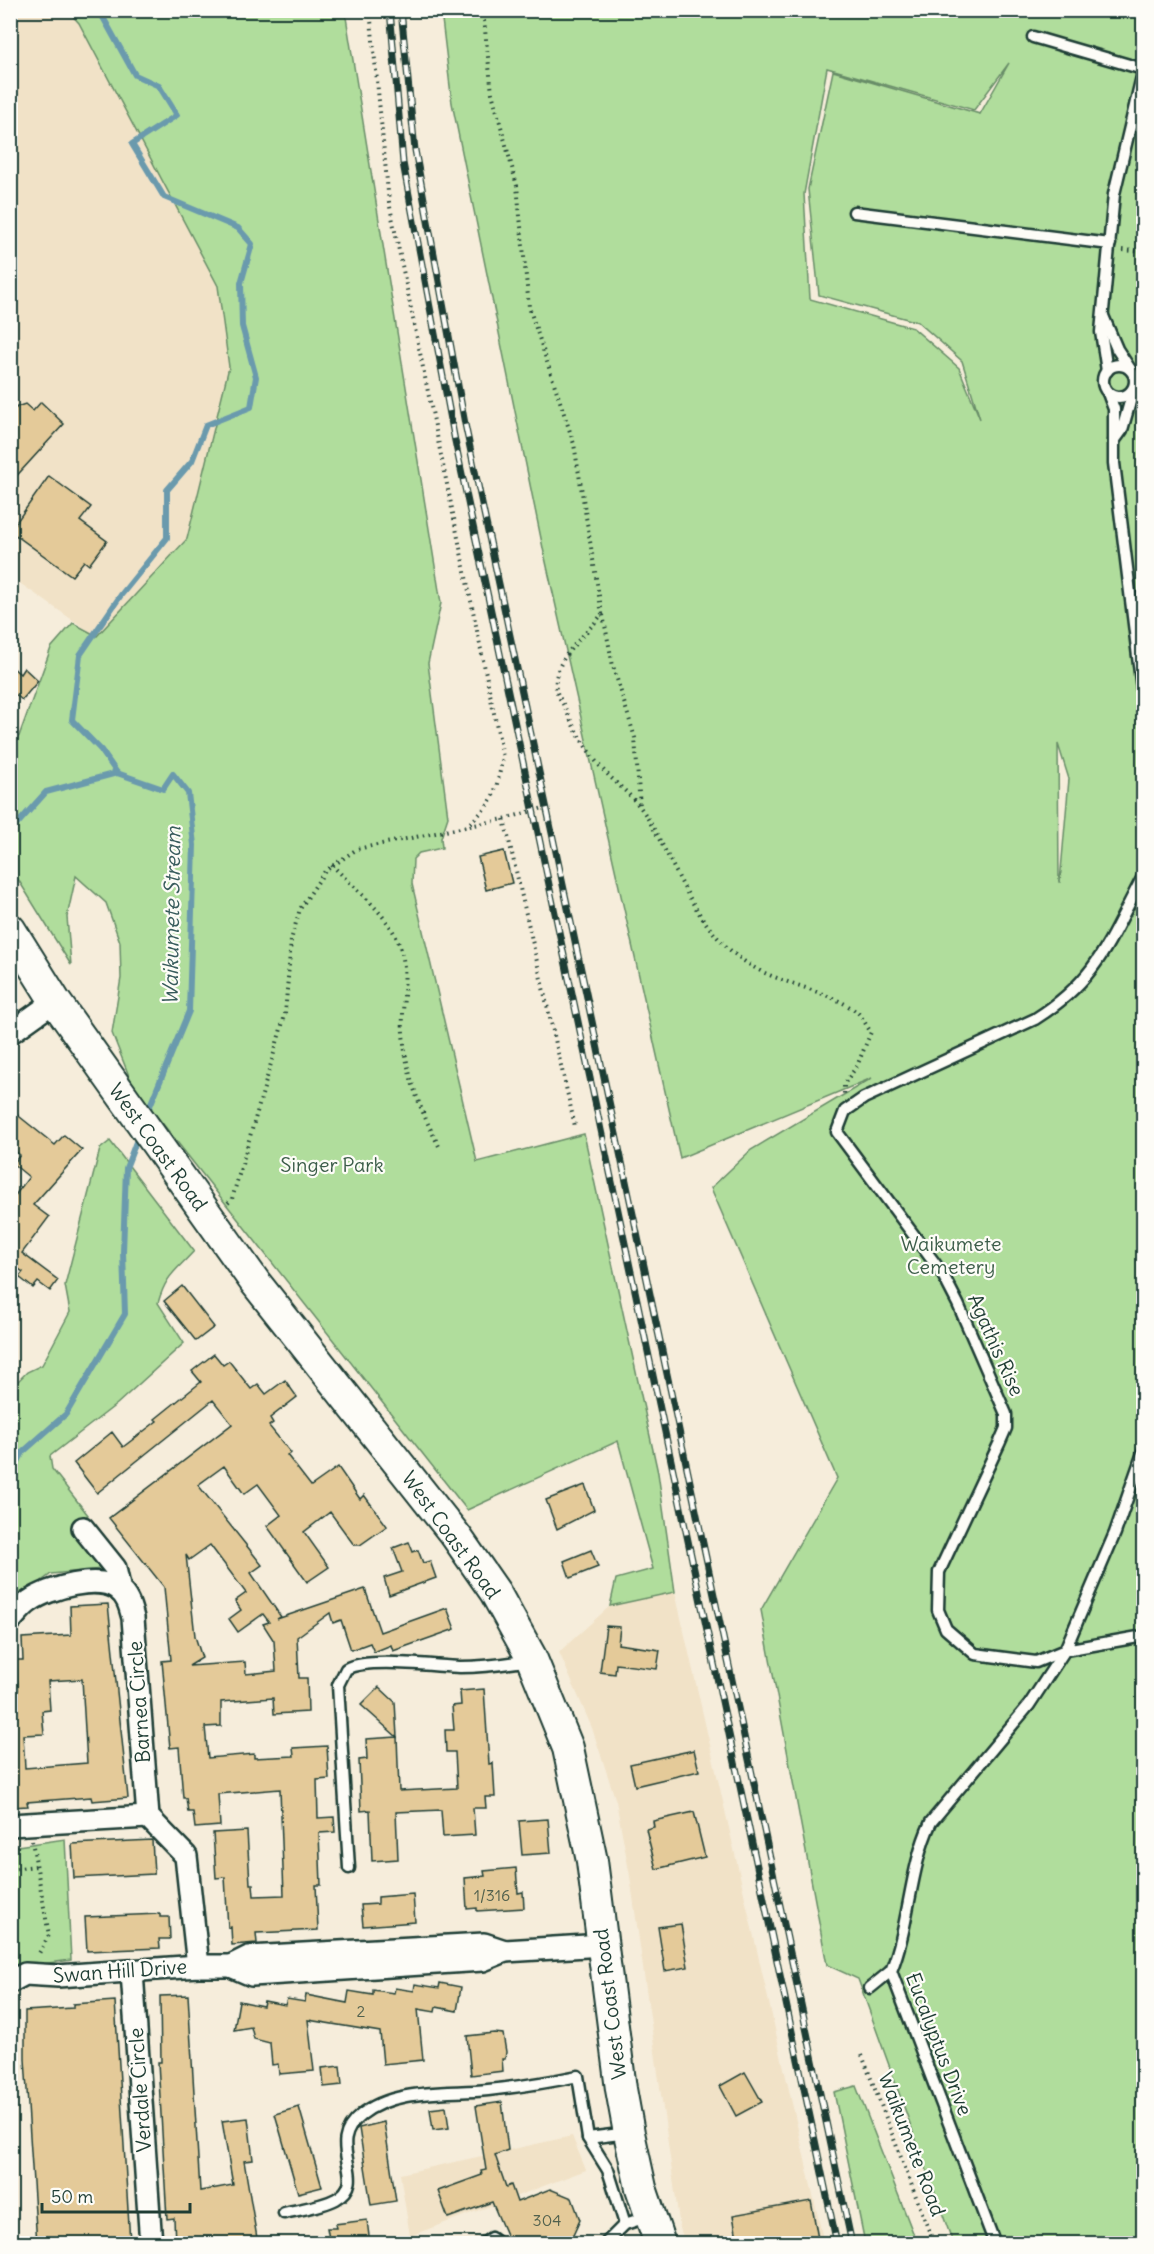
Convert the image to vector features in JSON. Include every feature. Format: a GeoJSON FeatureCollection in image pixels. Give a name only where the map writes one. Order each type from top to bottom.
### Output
{"type":"FeatureCollection","features":[{"type":"Feature","properties":{"kind":"main road","name":"West Coast Road"},"geometry":{"type":"LineString","coordinates":[[10,929],[55,1001],[210,1220],[304,1347],[456,1536],[495,1592],[532,1660],[568,1748],[592,1862],[638,2220],[660,2244]]}},
{"type":"Feature","properties":{"kind":"street"},"geometry":{"type":"LineString","coordinates":[[10,1033],[55,1001]]}},
{"type":"Feature","properties":{"kind":"street","name":"Barnea Circle"},"geometry":{"type":"LineString","coordinates":[[83,1528],[115,1568],[120,1591],[128,1600],[133,1618],[148,1817]]}},
{"type":"Feature","properties":{"kind":"street"},"geometry":{"type":"LineString","coordinates":[[10,1621],[28,1602],[56,1587],[97,1583],[113,1586],[120,1591]]}},
{"type":"Feature","properties":{"kind":"street"},"geometry":{"type":"LineString","coordinates":[[10,1825],[148,1817],[186,1856],[198,1966]]}},
{"type":"Feature","properties":{"kind":"street","name":"Swan Hill Drive"},"geometry":{"type":"LineString","coordinates":[[10,1982],[26,1974],[58,1976],[198,1966],[231,1966],[252,1975],[346,1960],[483,1944],[506,1951],[603,1945]]}},
{"type":"Feature","properties":{"kind":"street","name":"Verdale Circle"},"geometry":{"type":"LineString","coordinates":[[132,1972],[151,2244]]}},
{"type":"Feature","properties":{"kind":"lane"},"geometry":{"type":"LineString","coordinates":[[1033,37],[1143,68],[1114,194],[1112,246],[1103,316],[1102,349],[1107,370],[1104,386],[1114,409],[1114,464],[1143,705]]}},
{"type":"Feature","properties":{"kind":"lane"},"geometry":{"type":"LineString","coordinates":[[854,212],[1112,246]]}},
{"type":"Feature","properties":{"kind":"lane"},"geometry":{"type":"LineString","coordinates":[[1103,316],[1117,349],[1136,376],[1122,430],[1114,441]]}},
{"type":"Feature","properties":{"kind":"lane"},"geometry":{"type":"LineString","coordinates":[[1107,370],[1123,366],[1136,376]]}},
{"type":"Feature","properties":{"kind":"lane"},"geometry":{"type":"LineString","coordinates":[[1108,393],[1116,397],[1124,397],[1131,392],[1136,376]]}},
{"type":"Feature","properties":{"kind":"lane"},"geometry":{"type":"LineString","coordinates":[[845,1111],[877,1090],[1035,1019],[1054,1007],[1094,969],[1143,875]]}},
{"type":"Feature","properties":{"kind":"lane","name":"Agathis Rise"},"geometry":{"type":"LineString","coordinates":[[845,1111],[837,1132],[942,1273],[1006,1414],[1006,1428],[939,1572],[938,1610],[946,1629],[975,1654],[1036,1662],[1065,1650]]}},
{"type":"Feature","properties":{"kind":"lane","name":"Eucalyptus Drive"},"geometry":{"type":"LineString","coordinates":[[995,2244],[891,1971],[899,1952],[921,1844],[931,1822],[1029,1705],[1065,1650],[1115,1533],[1143,1450]]}},
{"type":"Feature","properties":{"kind":"lane"},"geometry":{"type":"LineString","coordinates":[[1065,1650],[1143,1636]]}},
{"type":"Feature","properties":{"kind":"lane"},"geometry":{"type":"LineString","coordinates":[[349,1868],[344,1759],[338,1695],[338,1685],[346,1669],[363,1664],[463,1667],[532,1660]]}},
{"type":"Feature","properties":{"kind":"lane"},"geometry":{"type":"LineString","coordinates":[[870,1988],[891,1971]]}},
{"type":"Feature","properties":{"kind":"lane"},"geometry":{"type":"LineString","coordinates":[[284,2213],[317,2205],[337,2198],[343,2193],[351,2176],[344,2144],[346,2132],[362,2114],[391,2100],[491,2090],[578,2076],[588,2138],[638,2220],[605,2244]]}},
{"type":"Feature","properties":{"kind":"lane"},"geometry":{"type":"LineString","coordinates":[[588,2138],[628,2133]]}},
{"type":"Feature","properties":{"kind":"lane"},"geometry":{"type":"LineString","coordinates":[[483,2244],[491,2238],[499,2244]]}},
{"type":"Feature","properties":{"kind":"path"},"geometry":{"type":"LineString","coordinates":[[370,10],[389,202],[503,757],[491,802],[487,809],[466,826]]}},
{"type":"Feature","properties":{"kind":"path"},"geometry":{"type":"LineString","coordinates":[[478,10],[484,21],[492,93],[517,186],[525,245],[529,307],[574,444],[602,614],[613,666],[635,738],[640,808]]}},
{"type":"Feature","properties":{"kind":"path"},"geometry":{"type":"LineString","coordinates":[[1112,246],[1143,252]]}},
{"type":"Feature","properties":{"kind":"path"},"geometry":{"type":"LineString","coordinates":[[602,614],[588,635],[576,643],[561,661],[556,688],[574,729],[599,765],[625,789],[640,808],[687,894],[717,940],[751,966],[835,1001],[858,1014],[871,1032],[857,1066],[844,1084],[845,1111]]}},
{"type":"Feature","properties":{"kind":"path"},"geometry":{"type":"LineString","coordinates":[[210,1220],[232,1198],[285,1015],[291,940],[300,909],[310,890],[332,865],[365,847],[504,819],[547,807]]}},
{"type":"Feature","properties":{"kind":"path"},"geometry":{"type":"LineString","coordinates":[[504,819],[574,1126]]}},
{"type":"Feature","properties":{"kind":"path"},"geometry":{"type":"LineString","coordinates":[[332,865],[394,932],[404,957],[403,1034],[410,1073],[419,1108],[441,1150]]}},
{"type":"Feature","properties":{"kind":"path"},"geometry":{"type":"LineString","coordinates":[[32,1838],[49,1935],[35,1960]]}},
{"type":"Feature","properties":{"kind":"path"},"geometry":{"type":"LineString","coordinates":[[10,1869],[37,1866]]}},
{"type":"Feature","properties":{"kind":"path","name":"Waikumete Road"},"geometry":{"type":"LineString","coordinates":[[862,2055],[934,2244]]}},
{"type":"Feature","properties":{"kind":"shaded area"},"geometry":{"type":"Polygon","coordinates":[[[11,11],[68,11],[79,23],[218,286],[229,367],[187,539],[97,637],[11,577],[11,11]]]}},
{"type":"Feature","properties":{"kind":"shaded area"},"geometry":{"type":"Polygon","coordinates":[[[675,1592],[824,2243],[685,2243],[680,2228],[630,1876],[616,1801],[592,1728],[559,1652],[610,1606],[675,1592]]]}},
{"type":"Feature","properties":{"kind":"shaded area"},"geometry":{"type":"Polygon","coordinates":[[[572,2136],[586,2170],[410,2236],[400,2174],[572,2136]]]}},
{"type":"Feature","properties":{"kind":"green space","name":"Singer Park"},"geometry":{"type":"Polygon","coordinates":[[[68,11],[345,11],[441,603],[428,663],[448,817],[441,838],[442,848],[419,853],[413,859],[412,884],[477,1162],[584,1134],[658,1473],[675,1592],[610,1606],[616,1579],[653,1569],[618,1441],[467,1510],[133,1086],[112,1033],[121,978],[120,942],[106,903],[76,876],[67,917],[71,965],[11,868],[10,746],[19,736],[51,648],[73,623],[97,636],[187,539],[229,367],[218,286],[79,23],[68,11]]]}},
{"type":"Feature","properties":{"kind":"green space","name":"Waikumete Cemetery"},"geometry":{"type":"Polygon","coordinates":[[[441,11],[1143,11],[1143,2243],[953,2243],[858,1979],[827,1965],[761,1610],[837,1478],[711,1188],[751,1150],[872,1078],[680,1158],[544,553],[452,103],[441,11]],[[1009,63],[974,110],[827,68],[804,194],[810,299],[913,328],[959,368],[980,419],[962,361],[918,322],[819,295],[808,189],[833,71],[980,114],[1009,63]],[[1058,744],[1059,882],[1060,882],[1069,779],[1058,744]]]}},
{"type":"Feature","properties":{"kind":"green space"},"geometry":{"type":"Polygon","coordinates":[[[110,1141],[194,1251],[168,1280],[158,1303],[184,1343],[117,1404],[50,1456],[52,1469],[88,1515],[72,1529],[102,1569],[51,1574],[11,1604],[11,1388],[27,1372],[42,1365],[70,1312],[65,1285],[100,1149],[110,1141]]]}},
{"type":"Feature","properties":{"kind":"green space"},"geometry":{"type":"Polygon","coordinates":[[[65,1839],[71,1960],[19,1967],[11,1971],[11,1847],[65,1839]]]}},
{"type":"Feature","properties":{"kind":"green space"},"geometry":{"type":"Polygon","coordinates":[[[856,2086],[917,2243],[865,2243],[834,2092],[856,2086]]]}},
{"type":"Feature","properties":{"kind":"building"},"geometry":{"type":"Polygon","coordinates":[[[41,402],[64,424],[10,483],[10,414],[17,407],[25,404],[33,411],[41,402]]]}},
{"type":"Feature","properties":{"kind":"building"},"geometry":{"type":"Polygon","coordinates":[[[49,476],[91,507],[80,521],[107,541],[89,565],[84,561],[72,576],[10,531],[49,476]]]}},
{"type":"Feature","properties":{"kind":"building"},"geometry":{"type":"Polygon","coordinates":[[[10,665],[20,674],[24,668],[38,681],[22,700],[10,690],[10,665]]]}},
{"type":"Feature","properties":{"kind":"building"},"geometry":{"type":"Polygon","coordinates":[[[504,851],[512,883],[486,890],[478,857],[504,851]]]}},
{"type":"Feature","properties":{"kind":"building"},"geometry":{"type":"Polygon","coordinates":[[[10,1109],[55,1145],[64,1135],[82,1150],[33,1205],[49,1217],[22,1253],[58,1280],[50,1291],[38,1282],[33,1288],[19,1277],[23,1272],[13,1265],[10,1269],[10,1202],[29,1177],[13,1164],[20,1155],[10,1147],[10,1109]]]}},
{"type":"Feature","properties":{"kind":"building"},"geometry":{"type":"Polygon","coordinates":[[[182,1286],[214,1327],[196,1341],[164,1301],[182,1286]]]}},
{"type":"Feature","properties":{"kind":"building"},"geometry":{"type":"Polygon","coordinates":[[[214,1354],[223,1365],[229,1361],[251,1389],[258,1384],[266,1394],[285,1380],[297,1397],[270,1418],[273,1423],[269,1426],[291,1453],[287,1455],[311,1486],[338,1467],[360,1499],[364,1495],[387,1526],[360,1545],[354,1545],[330,1512],[304,1532],[329,1567],[307,1582],[267,1526],[281,1515],[258,1484],[244,1494],[224,1466],[198,1485],[262,1565],[251,1573],[281,1617],[277,1619],[365,1589],[380,1632],[447,1608],[455,1629],[393,1651],[391,1645],[374,1652],[370,1643],[351,1650],[341,1620],[333,1623],[330,1613],[297,1637],[299,1678],[307,1678],[308,1712],[274,1714],[273,1698],[221,1702],[221,1726],[205,1727],[208,1758],[254,1754],[254,1758],[294,1756],[293,1748],[327,1746],[329,1779],[317,1780],[318,1818],[334,1817],[335,1832],[319,1833],[321,1885],[316,1885],[318,1930],[256,1933],[257,1943],[232,1945],[231,1927],[228,1928],[225,1877],[216,1878],[213,1833],[247,1831],[250,1884],[253,1884],[254,1896],[284,1895],[280,1789],[218,1794],[220,1826],[195,1828],[193,1812],[188,1812],[186,1798],[183,1798],[179,1747],[170,1748],[162,1661],[171,1660],[164,1587],[109,1518],[232,1424],[213,1400],[97,1493],[74,1463],[112,1432],[123,1447],[157,1421],[155,1419],[201,1382],[192,1371],[214,1354]],[[210,1545],[189,1560],[186,1555],[195,1636],[202,1658],[189,1666],[245,1662],[246,1674],[276,1671],[274,1641],[263,1624],[269,1622],[263,1614],[238,1632],[229,1619],[241,1610],[235,1601],[246,1593],[210,1545]]]}},
{"type":"Feature","properties":{"kind":"building"},"geometry":{"type":"Polygon","coordinates":[[[585,1485],[594,1510],[557,1529],[546,1500],[585,1485]]]}},
{"type":"Feature","properties":{"kind":"building"},"geometry":{"type":"Polygon","coordinates":[[[409,1542],[413,1552],[418,1550],[423,1563],[430,1561],[436,1578],[389,1595],[384,1578],[402,1572],[393,1548],[409,1542]]]}},
{"type":"Feature","properties":{"kind":"building"},"geometry":{"type":"Polygon","coordinates":[[[591,1550],[598,1567],[570,1578],[564,1561],[591,1550]]]}},
{"type":"Feature","properties":{"kind":"building"},"geometry":{"type":"Polygon","coordinates":[[[108,1604],[128,1798],[92,1801],[91,1797],[27,1802],[28,1806],[10,1807],[12,1691],[18,1690],[16,1660],[23,1660],[22,1638],[71,1635],[70,1606],[108,1604]],[[82,1679],[48,1681],[50,1710],[42,1711],[44,1734],[23,1735],[25,1768],[87,1763],[82,1679]]]}},
{"type":"Feature","properties":{"kind":"building"},"geometry":{"type":"Polygon","coordinates":[[[606,1626],[620,1627],[618,1644],[660,1650],[657,1669],[616,1664],[615,1674],[600,1672],[606,1626]]]}},
{"type":"Feature","properties":{"kind":"building"},"geometry":{"type":"Polygon","coordinates":[[[379,1687],[395,1702],[397,1737],[361,1705],[379,1687]]]}},
{"type":"Feature","properties":{"kind":"building"},"geometry":{"type":"Polygon","coordinates":[[[484,1689],[489,1764],[493,1763],[495,1797],[485,1797],[486,1808],[473,1808],[475,1835],[443,1837],[441,1810],[396,1812],[398,1859],[372,1861],[370,1810],[361,1811],[359,1760],[367,1759],[366,1739],[397,1737],[399,1791],[457,1788],[455,1752],[446,1752],[445,1730],[454,1730],[452,1706],[461,1705],[460,1691],[484,1689]]]}},
{"type":"Feature","properties":{"kind":"building"},"geometry":{"type":"Polygon","coordinates":[[[694,1750],[699,1771],[635,1786],[630,1764],[694,1750]]]}},
{"type":"Feature","properties":{"kind":"building"},"geometry":{"type":"Polygon","coordinates":[[[694,1812],[705,1857],[656,1869],[646,1829],[654,1827],[653,1821],[694,1812]]]}},
{"type":"Feature","properties":{"kind":"building"},"geometry":{"type":"Polygon","coordinates":[[[548,1819],[551,1853],[522,1855],[519,1821],[548,1819]]]}},
{"type":"Feature","properties":{"kind":"building"},"geometry":{"type":"Polygon","coordinates":[[[152,1840],[154,1874],[74,1878],[72,1844],[152,1840]]]}},
{"type":"Feature","properties":{"kind":"building"},"geometry":{"type":"Polygon","coordinates":[[[516,1868],[518,1893],[523,1892],[524,1908],[477,1911],[477,1908],[467,1909],[465,1878],[485,1876],[484,1871],[516,1868]]]}},
{"type":"Feature","properties":{"kind":"building"},"geometry":{"type":"Polygon","coordinates":[[[413,1894],[415,1922],[363,1926],[361,1905],[378,1904],[378,1897],[413,1894]]]}},
{"type":"Feature","properties":{"kind":"building"},"geometry":{"type":"Polygon","coordinates":[[[160,1914],[160,1917],[169,1917],[170,1939],[159,1939],[160,1948],[87,1951],[85,1917],[160,1914]]]}},
{"type":"Feature","properties":{"kind":"building"},"geometry":{"type":"Polygon","coordinates":[[[681,1924],[688,1967],[665,1971],[658,1927],[681,1924]]]}},
{"type":"Feature","properties":{"kind":"building"},"geometry":{"type":"Polygon","coordinates":[[[440,1983],[461,1987],[457,2011],[436,2007],[435,2012],[418,2009],[423,2060],[383,2064],[380,2032],[308,2020],[314,2071],[279,2074],[278,2064],[272,2065],[270,2043],[254,2039],[251,2027],[234,2030],[239,2001],[263,2006],[264,2001],[285,2005],[287,1999],[305,2002],[306,1995],[347,2003],[349,1991],[373,1995],[373,1990],[394,1993],[395,1988],[414,1991],[415,1984],[439,1988],[440,1983]]]}},
{"type":"Feature","properties":{"kind":"building"},"geometry":{"type":"Polygon","coordinates":[[[188,1995],[200,2191],[233,2185],[222,2121],[248,2118],[253,2160],[244,2161],[258,2244],[232,2244],[231,2240],[175,2244],[174,2218],[167,2219],[158,2062],[161,2062],[160,1996],[188,1995]]]}},
{"type":"Feature","properties":{"kind":"building"},"geometry":{"type":"Polygon","coordinates":[[[115,2001],[130,2242],[37,2244],[25,2059],[25,2011],[73,2008],[73,2004],[115,2001]]]}},
{"type":"Feature","properties":{"kind":"building"},"geometry":{"type":"Polygon","coordinates":[[[503,2034],[506,2052],[505,2059],[502,2059],[503,2071],[471,2075],[467,2036],[503,2034]]]}},
{"type":"Feature","properties":{"kind":"building"},"geometry":{"type":"Polygon","coordinates":[[[340,2066],[342,2085],[324,2087],[322,2068],[340,2066]]]}},
{"type":"Feature","properties":{"kind":"building"},"geometry":{"type":"Polygon","coordinates":[[[745,2072],[762,2102],[736,2116],[720,2086],[745,2072]]]}},
{"type":"Feature","properties":{"kind":"building"},"geometry":{"type":"Polygon","coordinates":[[[502,2102],[508,2150],[495,2155],[506,2187],[511,2185],[517,2202],[550,2189],[572,2198],[580,2220],[569,2244],[510,2244],[492,2202],[448,2218],[438,2191],[482,2175],[481,2171],[486,2170],[476,2106],[502,2102]]]}},
{"type":"Feature","properties":{"kind":"building"},"geometry":{"type":"Polygon","coordinates":[[[299,2107],[322,2187],[298,2193],[275,2114],[299,2107]]]}},
{"type":"Feature","properties":{"kind":"building"},"geometry":{"type":"Polygon","coordinates":[[[446,2107],[449,2128],[433,2130],[430,2109],[446,2107]]]}},
{"type":"Feature","properties":{"kind":"building"},"geometry":{"type":"Polygon","coordinates":[[[384,2122],[396,2201],[371,2205],[359,2128],[384,2122]]]}},
{"type":"Feature","properties":{"kind":"building"},"geometry":{"type":"Polygon","coordinates":[[[811,2201],[819,2244],[738,2244],[733,2215],[811,2201]]]}},
{"type":"Feature","properties":{"kind":"building"},"geometry":{"type":"Polygon","coordinates":[[[367,2220],[370,2244],[330,2244],[327,2228],[336,2228],[335,2224],[367,2220]]]}},
{"type":"Feature","properties":{"kind":"waterway","name":"Waikumete Stream"},"geometry":{"type":"LineString","coordinates":[[99,10],[135,75],[159,86],[177,115],[132,144],[164,197],[238,228],[252,244],[241,283],[242,326],[256,377],[251,407],[206,425],[192,461],[167,490],[167,538],[121,595],[80,655],[72,720],[101,750],[117,773],[163,789],[173,774],[188,793],[194,845],[189,1011],[147,1113]]}},
{"type":"Feature","properties":{"kind":"waterway"},"geometry":{"type":"LineString","coordinates":[[10,832],[46,792],[117,773]]}},
{"type":"Feature","properties":{"kind":"waterway","name":"Waikumete Stream"},"geometry":{"type":"LineString","coordinates":[[10,1477],[23,1452],[66,1414],[125,1314],[123,1252],[126,1168],[139,1134]]}},
{"type":"Feature","properties":{"kind":"railway"},"geometry":{"type":"LineString","coordinates":[[390,10],[403,163],[455,441],[837,2244]]}},
{"type":"Feature","properties":{"kind":"railway"},"geometry":{"type":"LineString","coordinates":[[401,10],[415,150],[465,424],[852,2244]]}}]}
